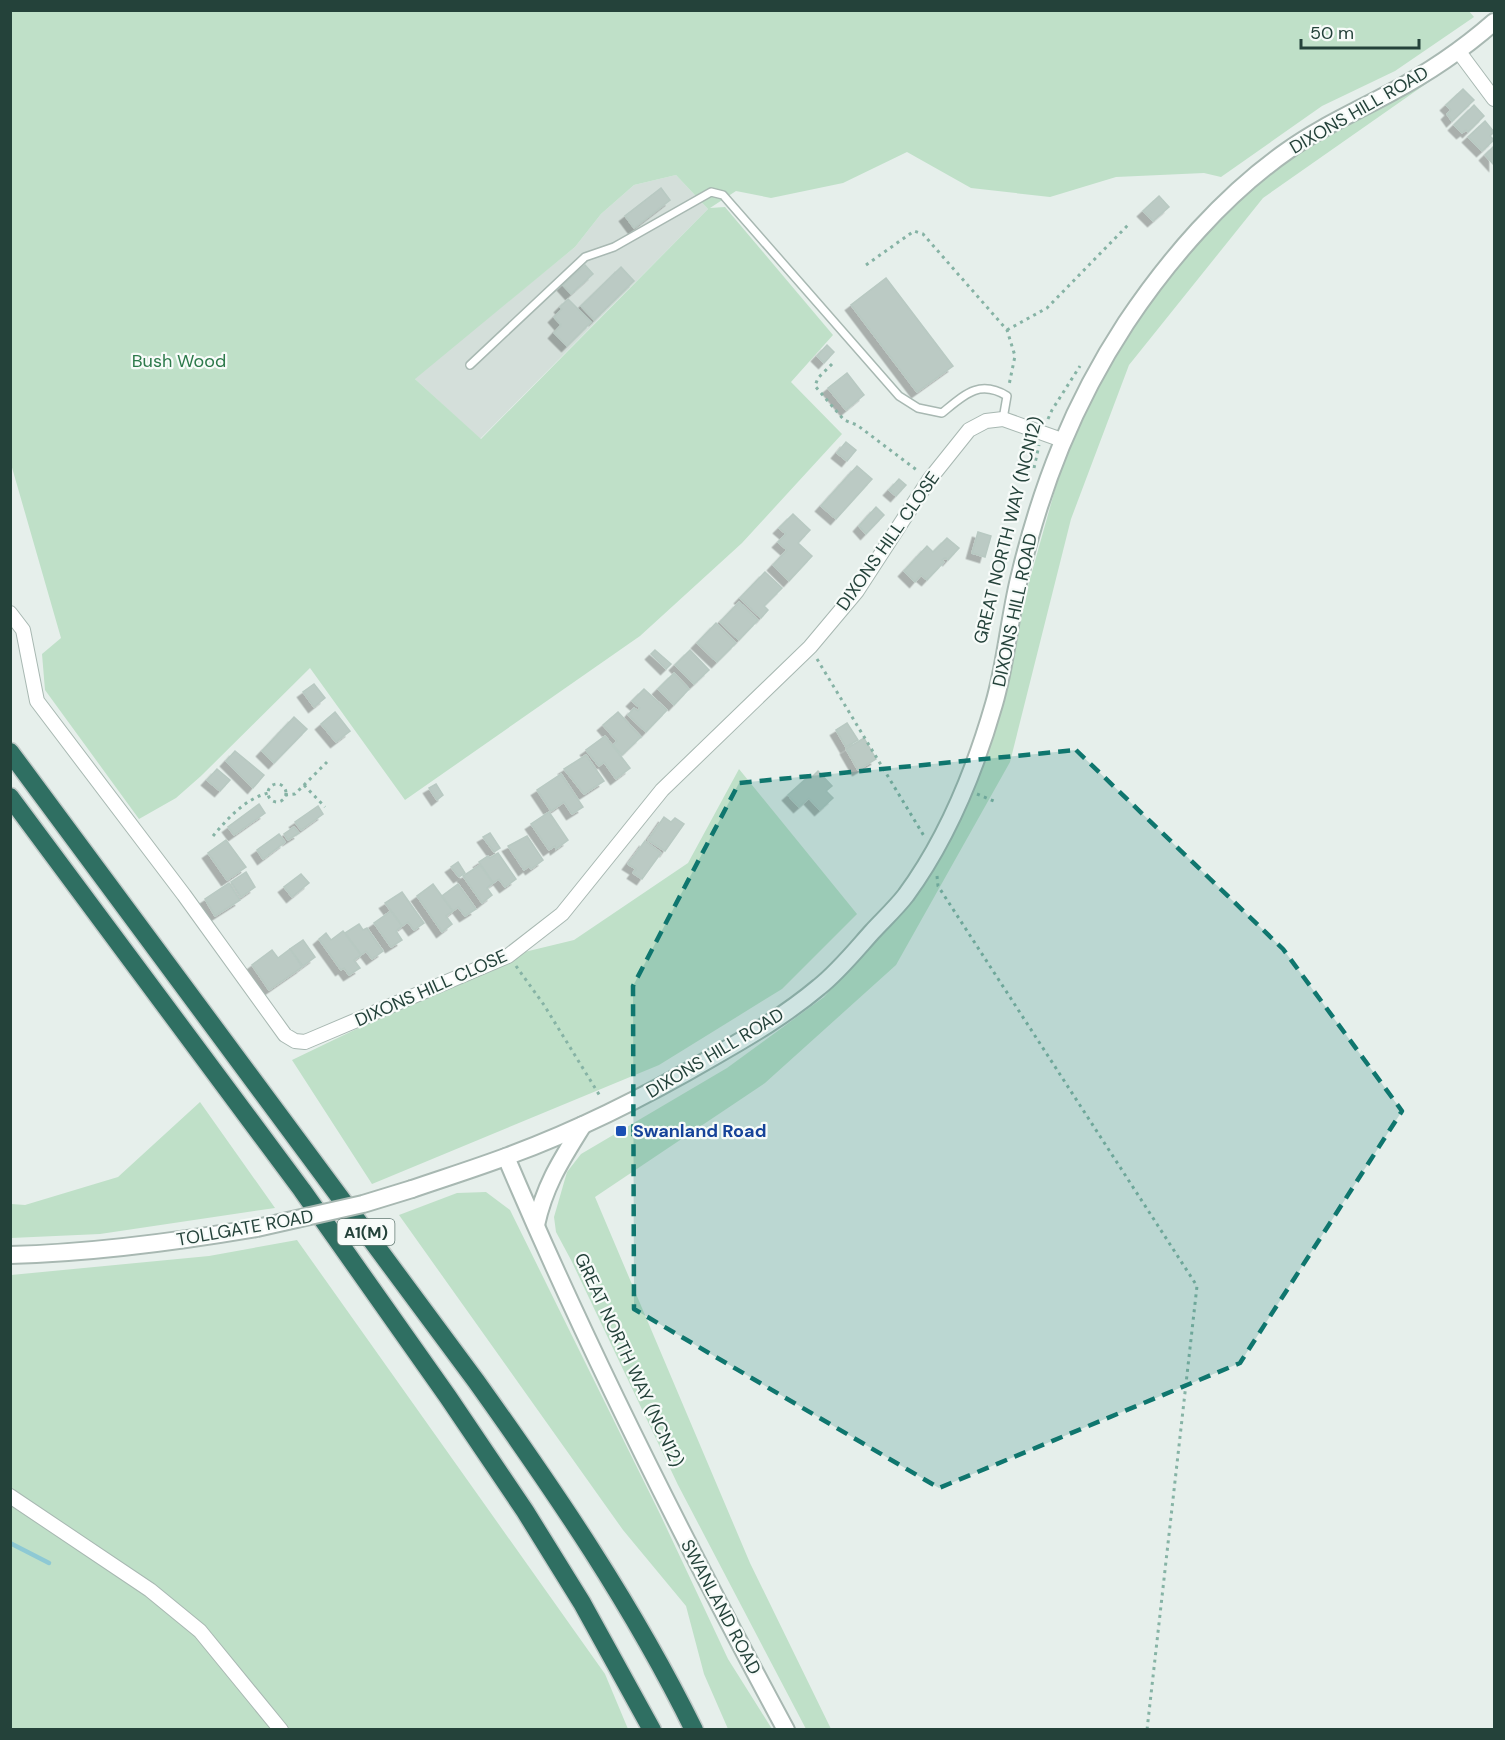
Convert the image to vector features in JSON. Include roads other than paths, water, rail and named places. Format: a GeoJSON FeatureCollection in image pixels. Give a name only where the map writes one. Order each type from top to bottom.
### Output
{"type":"FeatureCollection","features":[{"type":"Feature","properties":{"kind":"highway","name":"A1(M)"},"geometry":{"type":"LineString","coordinates":[[10,752],[470,1372],[551,1486],[619,1593],[694,1730]]}},
{"type":"Feature","properties":{"kind":"highway","name":"A1(M)"},"geometry":{"type":"LineString","coordinates":[[10,797],[302,1190],[448,1397],[525,1511],[571,1585],[652,1730]]}},
{"type":"Feature","properties":{"kind":"street","name":"DIXONS HILL ROAD"},"geometry":{"type":"LineString","coordinates":[[506,1157],[583,1125],[682,1076],[759,1031],[821,986],[904,897],[968,782],[995,702],[1018,582],[1039,501],[1062,440],[1092,380],[1143,298],[1191,238],[1286,151],[1325,127],[1392,93],[1459,52],[1494,22]]}},
{"type":"Feature","properties":{"kind":"street"},"geometry":{"type":"LineString","coordinates":[[1459,52],[1494,99]]}},
{"type":"Feature","properties":{"kind":"street"},"geometry":{"type":"LineString","coordinates":[[1003,419],[1062,440]]}},
{"type":"Feature","properties":{"kind":"street","name":"DIXONS HILL CLOSE"},"geometry":{"type":"LineString","coordinates":[[10,613],[23,630],[37,701],[193,908],[285,1035],[295,1041],[305,1042],[508,956],[562,914],[662,790],[810,647],[857,591],[929,480],[969,430],[986,421],[1003,419]]}},
{"type":"Feature","properties":{"kind":"street"},"geometry":{"type":"LineString","coordinates":[[536,1225],[541,1201],[552,1176],[583,1125]]}},
{"type":"Feature","properties":{"kind":"street","name":"TOLLGATE ROAD"},"geometry":{"type":"LineString","coordinates":[[10,1255],[76,1253],[138,1247],[257,1228],[341,1209],[412,1189],[506,1157]]}},
{"type":"Feature","properties":{"kind":"street","name":"SWANLAND ROAD"},"geometry":{"type":"LineString","coordinates":[[506,1157],[579,1321],[663,1494],[786,1730]]}},
{"type":"Feature","properties":{"kind":"street"},"geometry":{"type":"LineString","coordinates":[[10,1496],[150,1590],[200,1631],[281,1730]]}},
{"type":"Feature","properties":{"kind":"lane"},"geometry":{"type":"LineString","coordinates":[[470,365],[585,257],[614,247],[711,192],[723,195],[899,396],[918,408],[942,413],[962,396],[983,387],[997,390],[1007,396],[1003,419]]}},
{"type":"Feature","properties":{"kind":"waterway"},"geometry":{"type":"LineString","coordinates":[[10,1543],[49,1563]]}},
{"type":"Feature","properties":{"kind":"place","name":"Swanland Road"},"geometry":{"type":"Point","coordinates":[621,1131]}},
{"type":"Feature","properties":{"kind":"park label","name":"Bush Wood"},"geometry":{"type":"Point","coordinates":[179,361]}}]}
